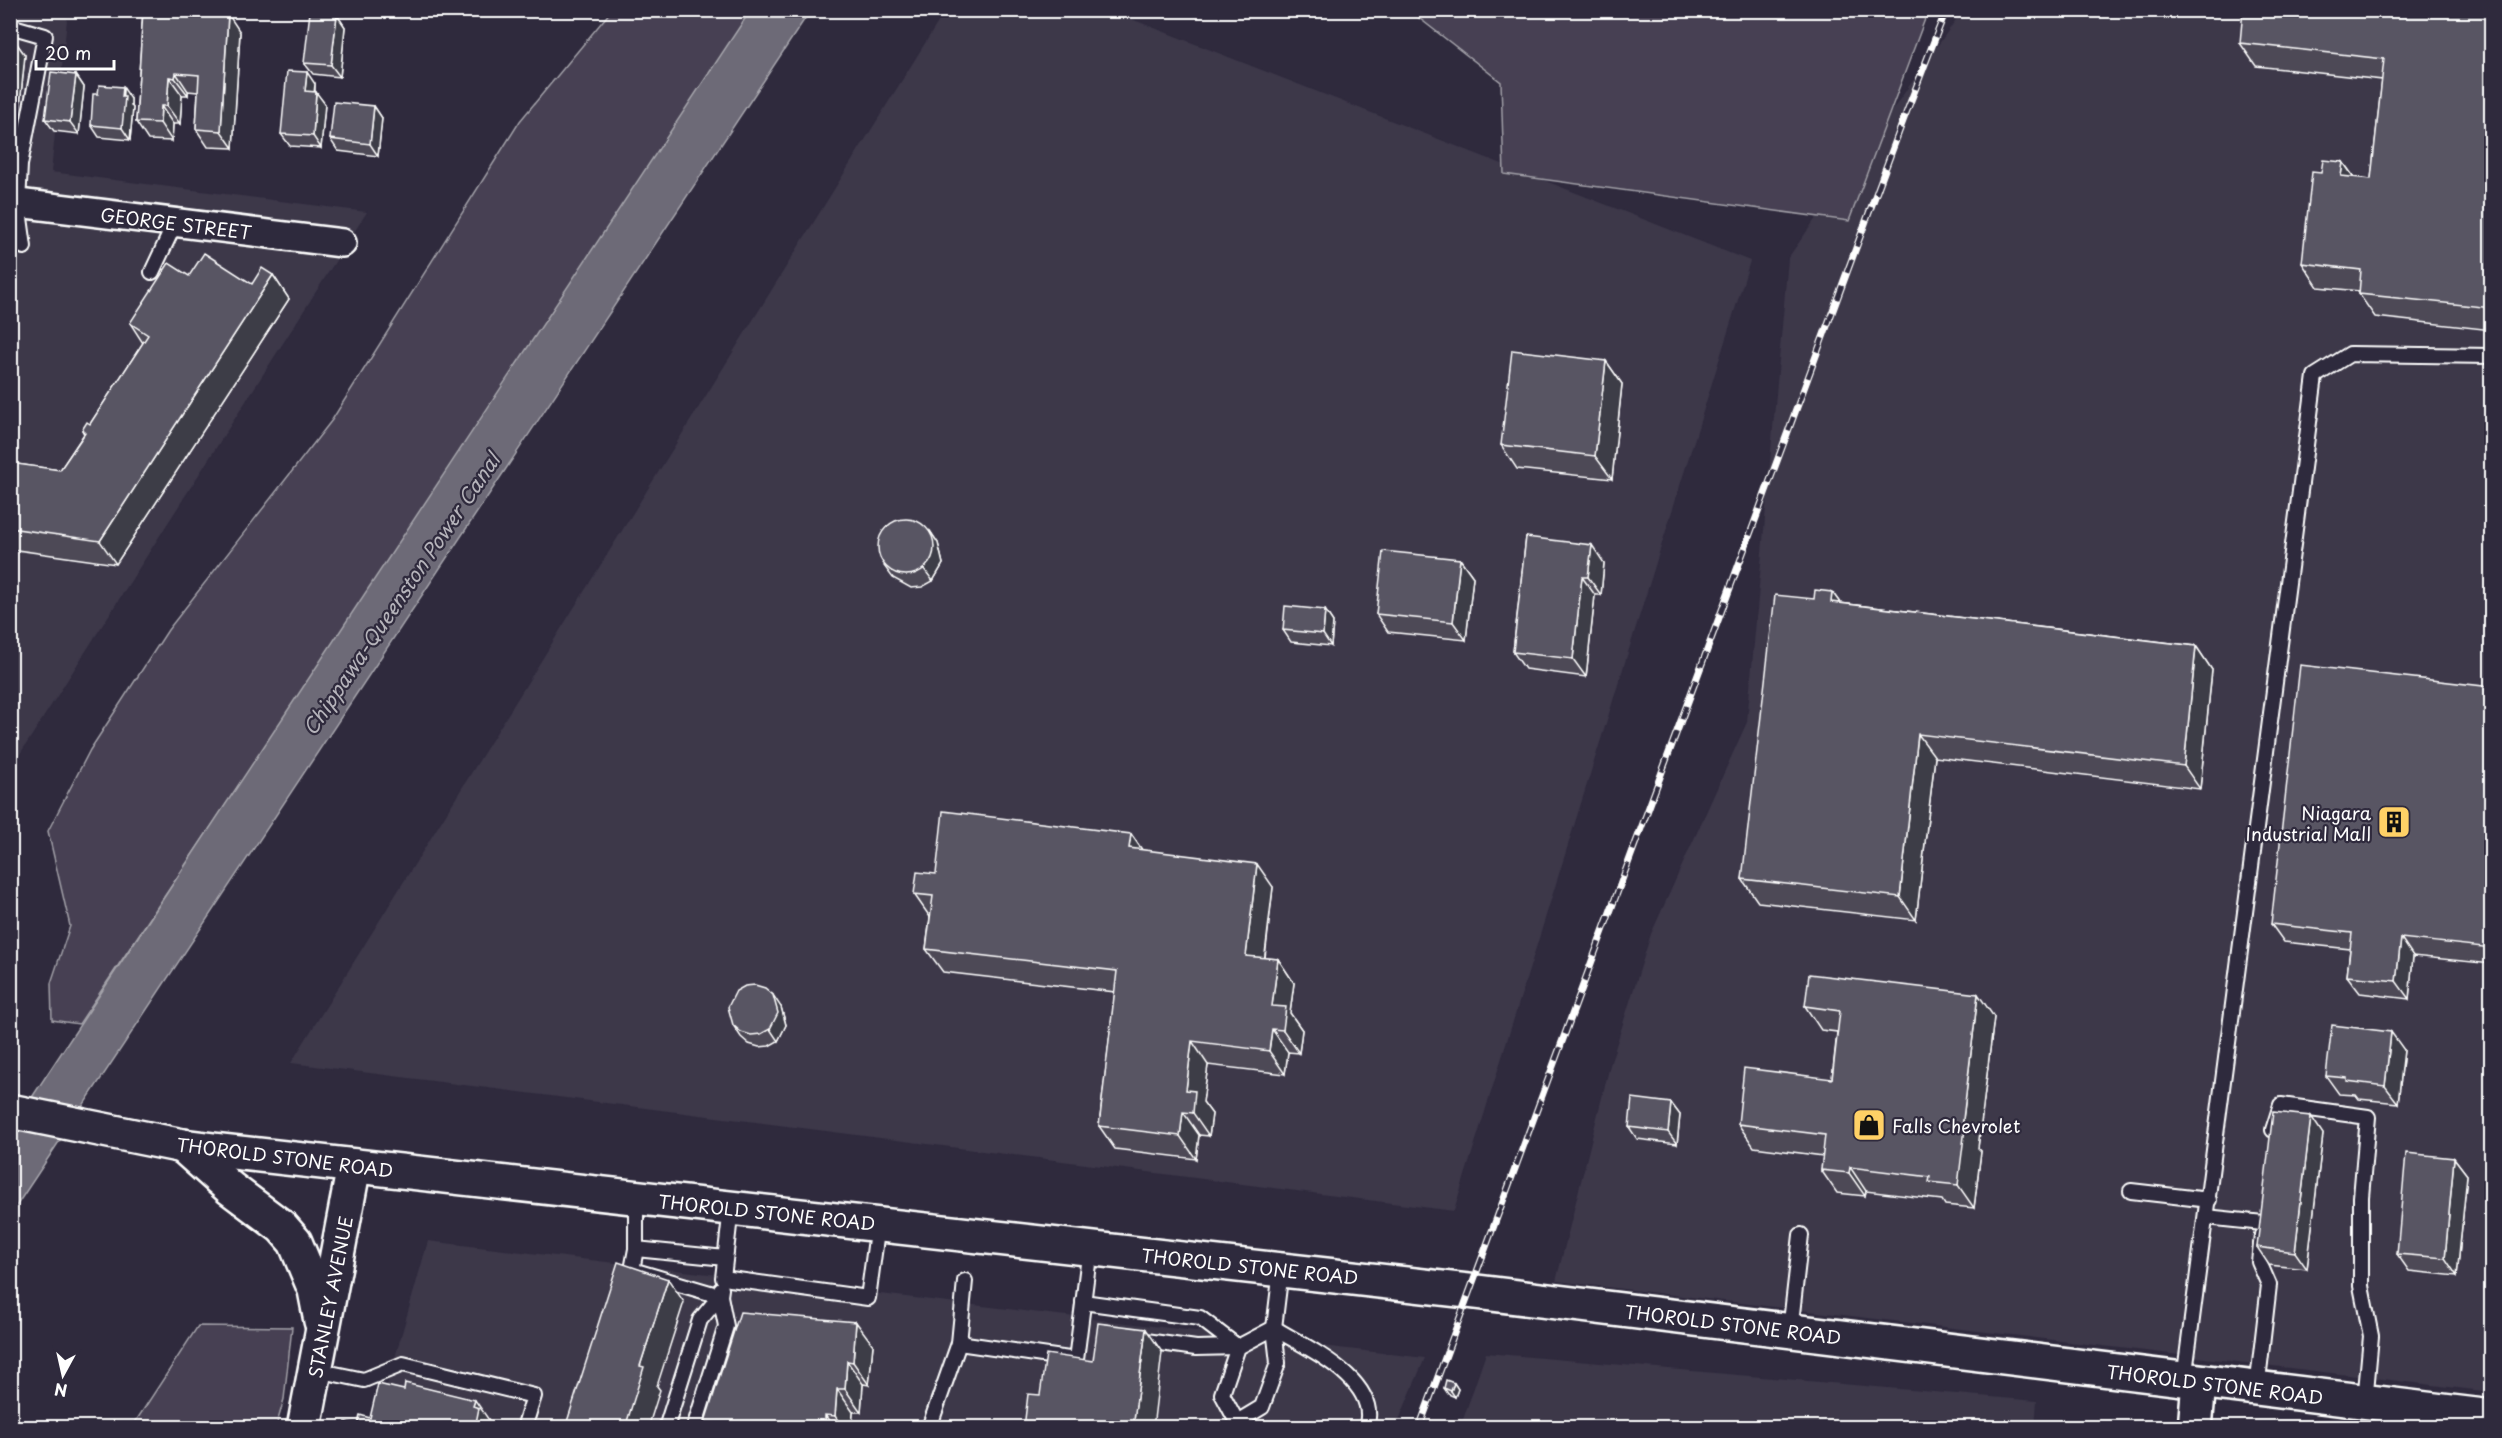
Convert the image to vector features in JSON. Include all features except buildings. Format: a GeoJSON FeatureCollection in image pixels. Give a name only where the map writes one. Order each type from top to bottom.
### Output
{"type":"FeatureCollection","features":[{"type":"Feature","properties":{"kind":"main road","name":"THOROLD STONE ROAD"},"geometry":{"type":"LineString","coordinates":[[10,1111],[183,1146],[1281,1270],[2492,1417]]}},
{"type":"Feature","properties":{"kind":"main road"},"geometry":{"type":"LineString","coordinates":[[183,1146],[230,1188],[282,1227],[295,1242],[315,1290],[324,1334]]}},
{"type":"Feature","properties":{"kind":"main road","name":"STANLEY AVENUE"},"geometry":{"type":"LineString","coordinates":[[304,1428],[324,1334],[354,1166]]}},
{"type":"Feature","properties":{"kind":"main road"},"geometry":{"type":"LineString","coordinates":[[2191,1381],[2195,1428]]}},
{"type":"Feature","properties":{"kind":"street","name":"GEORGE STREET"},"geometry":{"type":"LineString","coordinates":[[14,203],[342,243]]}},
{"type":"Feature","properties":{"kind":"lane"},"geometry":{"type":"LineString","coordinates":[[10,26],[45,36],[14,203],[24,248]]}},
{"type":"Feature","properties":{"kind":"lane"},"geometry":{"type":"LineString","coordinates":[[152,272],[175,222]]}},
{"type":"Feature","properties":{"kind":"lane"},"geometry":{"type":"LineString","coordinates":[[2191,1381],[2206,1217],[2315,376],[2350,354],[2492,356]]}},
{"type":"Feature","properties":{"kind":"lane"},"geometry":{"type":"LineString","coordinates":[[2271,1148],[2274,1126],[2281,1105],[2368,1117],[2361,1197],[2361,1286],[2371,1336],[2365,1402]]}},
{"type":"Feature","properties":{"kind":"lane"},"geometry":{"type":"LineString","coordinates":[[2131,1191],[2209,1200]]}},
{"type":"Feature","properties":{"kind":"lane"},"geometry":{"type":"LineString","coordinates":[[636,1197],[636,1249],[630,1276],[720,1296]]}},
{"type":"Feature","properties":{"kind":"lane"},"geometry":{"type":"LineString","coordinates":[[694,1428],[726,1326],[720,1296],[730,1208]]}},
{"type":"Feature","properties":{"kind":"lane"},"geometry":{"type":"LineString","coordinates":[[2206,1217],[2264,1218],[2259,1262],[2269,1285],[2257,1389]]}},
{"type":"Feature","properties":{"kind":"lane"},"geometry":{"type":"LineString","coordinates":[[723,1278],[868,1298],[878,1224]]}},
{"type":"Feature","properties":{"kind":"lane"},"geometry":{"type":"LineString","coordinates":[[1790,1331],[1802,1235]]}},
{"type":"Feature","properties":{"kind":"lane"},"geometry":{"type":"LineString","coordinates":[[959,1343],[1076,1360],[1086,1332],[1083,1302],[1089,1248]]}},
{"type":"Feature","properties":{"kind":"lane"},"geometry":{"type":"LineString","coordinates":[[636,1249],[725,1258]]}},
{"type":"Feature","properties":{"kind":"lane"},"geometry":{"type":"LineString","coordinates":[[1238,1347],[1222,1394],[1236,1425],[1262,1407],[1278,1363],[1274,1328],[1281,1270]]}},
{"type":"Feature","properties":{"kind":"lane"},"geometry":{"type":"LineString","coordinates":[[929,1428],[959,1343],[966,1281]]}},
{"type":"Feature","properties":{"kind":"lane"},"geometry":{"type":"LineString","coordinates":[[666,1428],[700,1320],[720,1296]]}},
{"type":"Feature","properties":{"kind":"lane"},"geometry":{"type":"LineString","coordinates":[[1083,1302],[1200,1318],[1238,1347]]}},
{"type":"Feature","properties":{"kind":"lane"},"geometry":{"type":"LineString","coordinates":[[1126,1338],[1196,1348],[1238,1347],[1274,1328]]}},
{"type":"Feature","properties":{"kind":"lane"},"geometry":{"type":"LineString","coordinates":[[1274,1328],[1345,1372],[1361,1390],[1369,1418],[1366,1428]]}},
{"type":"Feature","properties":{"kind":"lane"},"geometry":{"type":"LineString","coordinates":[[316,1370],[364,1380],[403,1364],[534,1396],[524,1428]]}},
{"type":"Feature","properties":{"kind":"shaded area"},"geometry":{"type":"Polygon","coordinates":[[[11,11],[68,11],[51,172],[367,212],[11,768],[11,11]]]}},
{"type":"Feature","properties":{"kind":"shaded area"},"geometry":{"type":"Polygon","coordinates":[[[611,11],[757,11],[79,1024],[52,1020],[51,983],[70,926],[48,831],[90,750],[168,630],[332,420],[520,121],[611,11]]]}},
{"type":"Feature","properties":{"kind":"shaded area"},"geometry":{"type":"Polygon","coordinates":[[[945,11],[1111,11],[1750,261],[1454,1211],[291,1063],[945,11]]]}},
{"type":"Feature","properties":{"kind":"shaded area"},"geometry":{"type":"Polygon","coordinates":[[[1410,11],[1928,11],[1849,221],[1504,174],[1501,82],[1410,11]]]}},
{"type":"Feature","properties":{"kind":"shaded area","name":"Niagara Industrial Mall"},"geometry":{"type":"Polygon","coordinates":[[[1962,11],[2491,11],[2491,1392],[1556,1281],[1610,1065],[1651,934],[1747,722],[1788,258],[1962,11]]]}},
{"type":"Feature","properties":{"kind":"shaded area"},"geometry":{"type":"Polygon","coordinates":[[[428,1241],[1425,1358],[1396,1427],[375,1428],[428,1241]]]}},
{"type":"Feature","properties":{"kind":"shaded area"},"geometry":{"type":"Polygon","coordinates":[[[198,1326],[292,1327],[284,1399],[276,1427],[132,1427],[198,1326]]]}},
{"type":"Feature","properties":{"kind":"shaded area"},"geometry":{"type":"Polygon","coordinates":[[[1486,1353],[2037,1401],[2035,1428],[1460,1428],[1486,1353]]]}},
{"type":"Feature","properties":{"kind":"water","name":"Chippawa-Queenston Power Canal"},"geometry":{"type":"Polygon","coordinates":[[[750,11],[810,11],[11,1214],[11,1129],[750,11]]]}},
{"type":"Feature","properties":{"kind":"railway"},"geometry":{"type":"LineString","coordinates":[[1419,1428],[1946,10]]}},
{"type":"Feature","properties":{"kind":"place","name":"Niagara Industrial Mall"},"geometry":{"type":"Point","coordinates":[2394,822]}},
{"type":"Feature","properties":{"kind":"place","name":"Falls Chevrolet"},"geometry":{"type":"Point","coordinates":[1869,1125]}}]}
